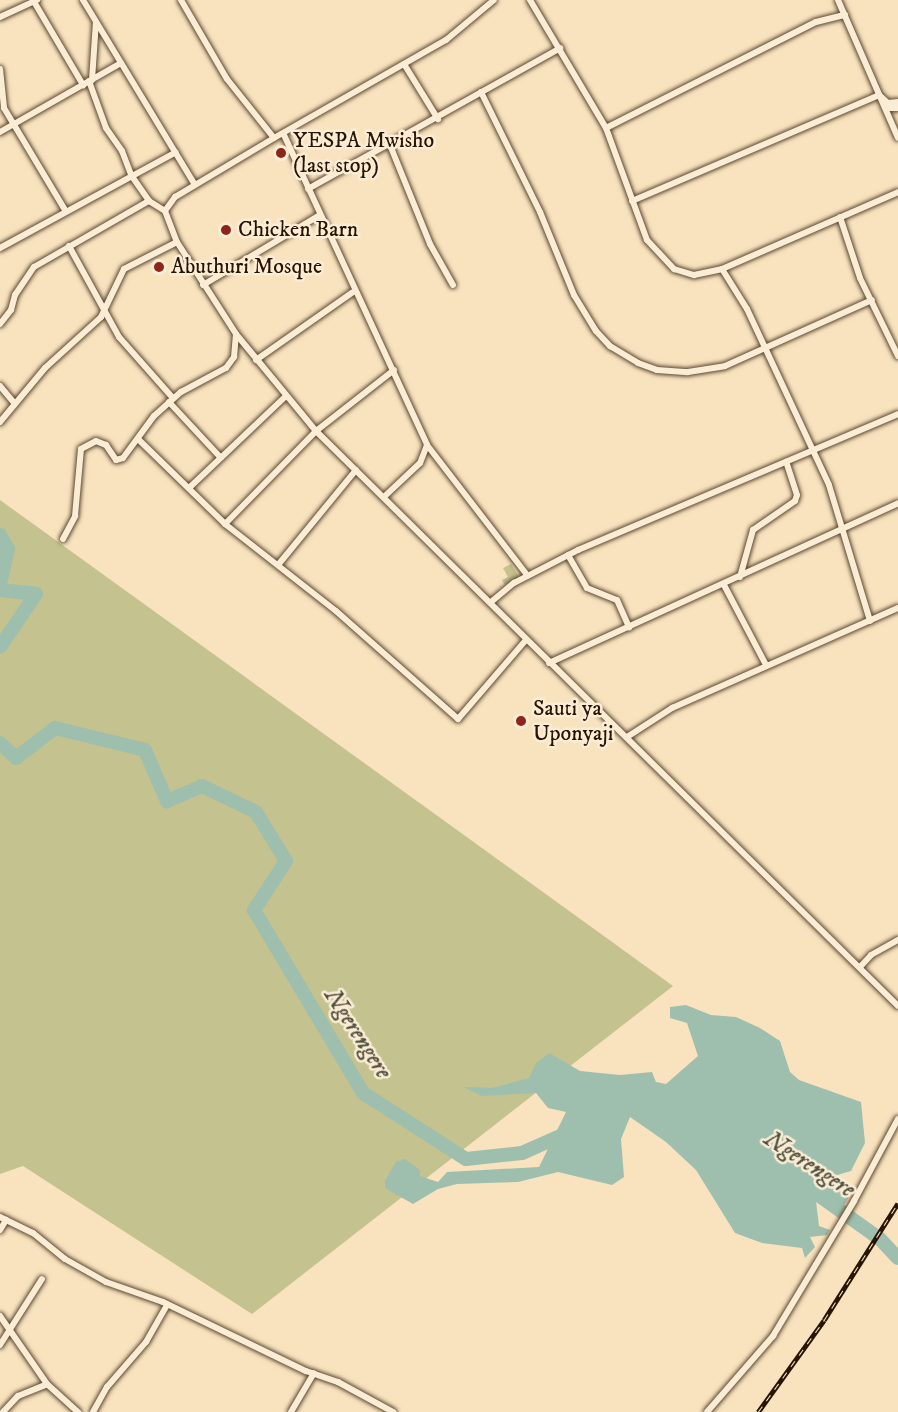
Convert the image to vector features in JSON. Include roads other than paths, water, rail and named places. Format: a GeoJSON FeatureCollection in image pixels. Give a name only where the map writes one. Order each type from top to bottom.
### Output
{"type":"FeatureCollection","features":[{"type":"Feature","properties":{"kind":"street"},"geometry":{"type":"LineString","coordinates":[[84,0],[195,185]]}},
{"type":"Feature","properties":{"kind":"street"},"geometry":{"type":"LineString","coordinates":[[181,0],[227,79],[274,138]]}},
{"type":"Feature","properties":{"kind":"street"},"geometry":{"type":"LineString","coordinates":[[165,211],[171,200],[195,185],[446,40],[494,0]]}},
{"type":"Feature","properties":{"kind":"street"},"geometry":{"type":"LineString","coordinates":[[530,0],[606,128],[647,240],[674,269],[694,275],[722,269],[898,192]]}},
{"type":"Feature","properties":{"kind":"street"},"geometry":{"type":"LineString","coordinates":[[838,0],[898,138]]}},
{"type":"Feature","properties":{"kind":"street"},"geometry":{"type":"LineString","coordinates":[[0,17],[35,1],[88,82],[100,104],[106,128],[122,151],[132,175],[149,201],[165,211],[177,242],[203,285],[236,334],[285,397],[316,431],[491,602],[525,640],[627,737],[751,864],[898,1006]]}},
{"type":"Feature","properties":{"kind":"street"},"geometry":{"type":"LineString","coordinates":[[606,128],[816,22],[845,15]]}},
{"type":"Feature","properties":{"kind":"street"},"geometry":{"type":"LineString","coordinates":[[88,82],[96,21]]}},
{"type":"Feature","properties":{"kind":"street"},"geometry":{"type":"LineString","coordinates":[[308,189],[438,119],[560,48]]}},
{"type":"Feature","properties":{"kind":"street"},"geometry":{"type":"LineString","coordinates":[[0,132],[122,63]]}},
{"type":"Feature","properties":{"kind":"street"},"geometry":{"type":"LineString","coordinates":[[404,64],[438,119]]}},
{"type":"Feature","properties":{"kind":"street"},"geometry":{"type":"LineString","coordinates":[[0,69],[4,81],[2,102],[13,126],[65,210]]}},
{"type":"Feature","properties":{"kind":"street"},"geometry":{"type":"LineString","coordinates":[[481,92],[540,212],[574,295],[610,346],[657,370],[688,372],[725,366],[765,351],[872,300]]}},
{"type":"Feature","properties":{"kind":"street"},"geometry":{"type":"LineString","coordinates":[[879,95],[888,103],[898,102]]}},
{"type":"Feature","properties":{"kind":"street"},"geometry":{"type":"LineString","coordinates":[[632,201],[879,95]]}},
{"type":"Feature","properties":{"kind":"street"},"geometry":{"type":"LineString","coordinates":[[885,108],[898,108]]}},
{"type":"Feature","properties":{"kind":"street"},"geometry":{"type":"LineString","coordinates":[[284,135],[353,292],[394,370],[427,445],[528,576]]}},
{"type":"Feature","properties":{"kind":"street"},"geometry":{"type":"LineString","coordinates":[[390,145],[430,244],[453,285]]}},
{"type":"Feature","properties":{"kind":"street"},"geometry":{"type":"LineString","coordinates":[[0,248],[65,210],[176,152]]}},
{"type":"Feature","properties":{"kind":"street"},"geometry":{"type":"LineString","coordinates":[[0,324],[12,310],[15,295],[33,267],[149,201]]}},
{"type":"Feature","properties":{"kind":"street"},"geometry":{"type":"LineString","coordinates":[[203,285],[320,215]]}},
{"type":"Feature","properties":{"kind":"street"},"geometry":{"type":"LineString","coordinates":[[840,217],[872,300],[898,356]]}},
{"type":"Feature","properties":{"kind":"street"},"geometry":{"type":"LineString","coordinates":[[0,422],[45,368],[103,312],[124,269],[177,242]]}},
{"type":"Feature","properties":{"kind":"street"},"geometry":{"type":"LineString","coordinates":[[69,246],[90,277],[103,312],[119,337],[221,458]]}},
{"type":"Feature","properties":{"kind":"street"},"geometry":{"type":"LineString","coordinates":[[722,269],[747,309],[812,447],[844,527],[870,621]]}},
{"type":"Feature","properties":{"kind":"street"},"geometry":{"type":"LineString","coordinates":[[256,360],[353,292]]}},
{"type":"Feature","properties":{"kind":"street"},"geometry":{"type":"LineString","coordinates":[[63,538],[74,520],[81,449],[99,442],[120,461],[171,400],[226,368],[234,357],[236,334]]}},
{"type":"Feature","properties":{"kind":"street"},"geometry":{"type":"LineString","coordinates":[[225,524],[316,431],[394,370]]}},
{"type":"Feature","properties":{"kind":"street"},"geometry":{"type":"LineString","coordinates":[[0,386],[15,404]]}},
{"type":"Feature","properties":{"kind":"street"},"geometry":{"type":"LineString","coordinates":[[189,488],[285,397]]}},
{"type":"Feature","properties":{"kind":"street"},"geometry":{"type":"LineString","coordinates":[[491,602],[528,576],[568,555],[786,462],[812,447],[898,414]]}},
{"type":"Feature","properties":{"kind":"street"},"geometry":{"type":"LineString","coordinates":[[138,439],[225,524],[336,611],[458,718],[525,640]]}},
{"type":"Feature","properties":{"kind":"street"},"geometry":{"type":"LineString","coordinates":[[385,496],[420,463],[427,445]]}},
{"type":"Feature","properties":{"kind":"street"},"geometry":{"type":"LineString","coordinates":[[740,577],[753,530],[795,501],[797,495],[786,462]]}},
{"type":"Feature","properties":{"kind":"street"},"geometry":{"type":"LineString","coordinates":[[278,566],[356,470]]}},
{"type":"Feature","properties":{"kind":"street"},"geometry":{"type":"LineString","coordinates":[[549,663],[724,585],[898,503]]}},
{"type":"Feature","properties":{"kind":"street"},"geometry":{"type":"LineString","coordinates":[[568,555],[586,588],[617,600],[629,627]]}},
{"type":"Feature","properties":{"kind":"street"},"geometry":{"type":"LineString","coordinates":[[724,585],[766,665]]}},
{"type":"Feature","properties":{"kind":"street"},"geometry":{"type":"LineString","coordinates":[[627,737],[659,715],[766,665],[898,608]]}},
{"type":"Feature","properties":{"kind":"street"},"geometry":{"type":"LineString","coordinates":[[860,967],[871,955],[898,940]]}},
{"type":"Feature","properties":{"kind":"street"},"geometry":{"type":"LineString","coordinates":[[708,1412],[772,1336],[841,1224],[898,1119]]}},
{"type":"Feature","properties":{"kind":"street"},"geometry":{"type":"LineString","coordinates":[[0,1230],[3,1219],[33,1233],[65,1259],[106,1282],[167,1305],[393,1412]]}},
{"type":"Feature","properties":{"kind":"street"},"geometry":{"type":"LineString","coordinates":[[0,1345],[42,1279]]}},
{"type":"Feature","properties":{"kind":"street"},"geometry":{"type":"LineString","coordinates":[[93,1412],[107,1387],[146,1342],[167,1305]]}},
{"type":"Feature","properties":{"kind":"street"},"geometry":{"type":"LineString","coordinates":[[0,1316],[47,1384],[78,1412]]}},
{"type":"Feature","properties":{"kind":"street"},"geometry":{"type":"LineString","coordinates":[[291,1412],[314,1374]]}},
{"type":"Feature","properties":{"kind":"street"},"geometry":{"type":"LineString","coordinates":[[3,1412],[18,1396],[47,1384]]}},
{"type":"Feature","properties":{"kind":"water"},"geometry":{"type":"Polygon","coordinates":[[[686,1005],[711,1015],[736,1017],[760,1028],[780,1041],[790,1072],[799,1080],[861,1102],[865,1143],[851,1171],[834,1176],[836,1188],[849,1197],[841,1210],[825,1198],[816,1201],[819,1226],[830,1230],[827,1235],[810,1237],[815,1247],[805,1258],[802,1248],[762,1243],[735,1233],[696,1170],[666,1142],[630,1117],[621,1139],[624,1177],[612,1185],[558,1172],[518,1182],[457,1184],[438,1189],[413,1204],[385,1188],[385,1180],[396,1162],[405,1159],[420,1170],[420,1176],[438,1182],[447,1172],[539,1167],[566,1112],[548,1108],[536,1093],[482,1096],[463,1087],[492,1088],[529,1078],[536,1063],[549,1053],[580,1071],[620,1075],[652,1072],[656,1082],[666,1084],[698,1056],[687,1023],[670,1018],[670,1007],[686,1005]]]}},
{"type":"Feature","properties":{"kind":"waterway","name":"Ngerengere"},"geometry":{"type":"LineString","coordinates":[[0,535],[8,549],[0,583]]}},
{"type":"Feature","properties":{"kind":"waterway","name":"Ngerengere"},"geometry":{"type":"LineString","coordinates":[[0,590],[36,594],[0,647]]}},
{"type":"Feature","properties":{"kind":"waterway","name":"Ngerengere"},"geometry":{"type":"LineString","coordinates":[[0,743],[16,758],[55,728],[145,750],[167,801],[202,786],[256,812],[286,861],[254,910],[363,1093],[466,1159],[522,1153],[567,1133]]}},
{"type":"Feature","properties":{"kind":"waterway","name":"Ngerengere"},"geometry":{"type":"LineString","coordinates":[[810,1189],[880,1239],[898,1258]]}},
{"type":"Feature","properties":{"kind":"railway"},"geometry":{"type":"LineString","coordinates":[[758,1412],[824,1320],[898,1203]]}},
{"type":"Feature","properties":{"kind":"place","name":"YESPA Mwisho (last stop)"},"geometry":{"type":"Point","coordinates":[281,153]}},
{"type":"Feature","properties":{"kind":"place","name":"Chicken Barn"},"geometry":{"type":"Point","coordinates":[226,230]}},
{"type":"Feature","properties":{"kind":"place","name":"Abuthuri Mosque"},"geometry":{"type":"Point","coordinates":[159,267]}},
{"type":"Feature","properties":{"kind":"place","name":"Sauti ya Uponyaji"},"geometry":{"type":"Point","coordinates":[521,721]}}]}
